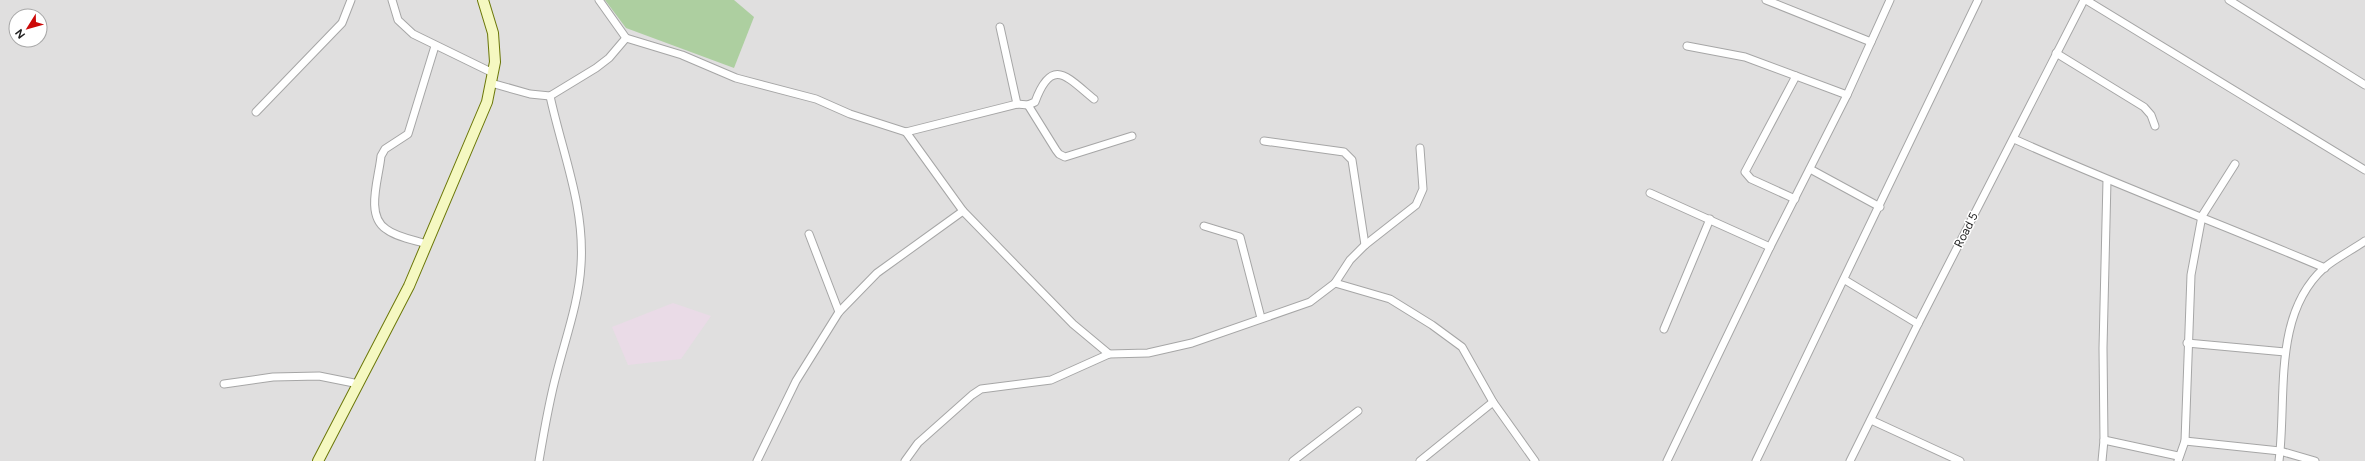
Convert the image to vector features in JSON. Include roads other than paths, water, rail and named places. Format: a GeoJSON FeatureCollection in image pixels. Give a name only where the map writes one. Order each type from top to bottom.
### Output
{"type":"FeatureCollection","features":[{"type":"Feature","properties":{"kind":"street"},"geometry":{"type":"LineString","coordinates":[[256,112],[333,34],[342,23],[351,0]]}},
{"type":"Feature","properties":{"kind":"street"},"geometry":{"type":"LineString","coordinates":[[392,0],[398,20],[413,34],[492,78],[530,94],[550,96],[596,68],[609,58],[626,38]]}},
{"type":"Feature","properties":{"kind":"street"},"geometry":{"type":"LineString","coordinates":[[318,461],[409,286],[487,102],[495,62],[493,33],[483,0]]}},
{"type":"Feature","properties":{"kind":"street"},"geometry":{"type":"LineString","coordinates":[[599,0],[626,38],[682,55],[736,78],[816,99],[850,114],[906,132],[1017,104],[1028,105],[1035,102],[1044,83],[1049,77],[1057,74],[1064,74],[1094,99]]}},
{"type":"Feature","properties":{"kind":"street"},"geometry":{"type":"LineString","coordinates":[[1766,0],[1871,42]]}},
{"type":"Feature","properties":{"kind":"street"},"geometry":{"type":"LineString","coordinates":[[1668,461],[1770,247],[1847,95],[1890,0]]}},
{"type":"Feature","properties":{"kind":"street"},"geometry":{"type":"LineString","coordinates":[[1756,461],[1845,280],[1978,0]]}},
{"type":"Feature","properties":{"kind":"street"},"geometry":{"type":"LineString","coordinates":[[2085,0],[2365,170]]}},
{"type":"Feature","properties":{"kind":"street","name":"Road 5"},"geometry":{"type":"LineString","coordinates":[[1850,461],[1918,324],[2014,139],[2056,53],[2085,0]]}},
{"type":"Feature","properties":{"kind":"street"},"geometry":{"type":"LineString","coordinates":[[2229,0],[2365,84]]}},
{"type":"Feature","properties":{"kind":"street"},"geometry":{"type":"LineString","coordinates":[[1000,27],[1017,104]]}},
{"type":"Feature","properties":{"kind":"street"},"geometry":{"type":"LineString","coordinates":[[427,244],[387,230],[377,222],[374,209],[381,156],[390,146],[408,134],[435,46]]}},
{"type":"Feature","properties":{"kind":"street"},"geometry":{"type":"LineString","coordinates":[[1687,46],[1745,57],[1847,95]]}},
{"type":"Feature","properties":{"kind":"street"},"geometry":{"type":"LineString","coordinates":[[2056,53],[2144,107],[2151,115],[2155,126]]}},
{"type":"Feature","properties":{"kind":"street"},"geometry":{"type":"LineString","coordinates":[[1795,199],[1751,179],[1745,172],[1796,76]]}},
{"type":"Feature","properties":{"kind":"street"},"geometry":{"type":"LineString","coordinates":[[539,461],[552,390],[572,312],[581,265],[575,190],[569,163],[559,137],[550,96]]}},
{"type":"Feature","properties":{"kind":"street"},"geometry":{"type":"LineString","coordinates":[[1028,105],[1056,150],[1059,154],[1065,156],[1132,136]]}},
{"type":"Feature","properties":{"kind":"street"},"geometry":{"type":"LineString","coordinates":[[906,132],[963,211],[1073,324],[1109,354]]}},
{"type":"Feature","properties":{"kind":"street"},"geometry":{"type":"LineString","coordinates":[[2014,139],[2107,180],[2202,216],[2325,268]]}},
{"type":"Feature","properties":{"kind":"street"},"geometry":{"type":"LineString","coordinates":[[1264,141],[1344,152],[1348,155],[1352,160],[1365,245]]}},
{"type":"Feature","properties":{"kind":"street"},"geometry":{"type":"LineString","coordinates":[[905,461],[918,442],[972,395],[981,389],[1050,380],[1109,354],[1148,353],[1192,343],[1260,318],[1310,302],[1335,283],[1350,260],[1365,245],[1416,205],[1423,189],[1420,148]]}},
{"type":"Feature","properties":{"kind":"street"},"geometry":{"type":"LineString","coordinates":[[2104,440],[2178,458],[2185,441],[2187,342],[2191,275],[2202,216],[2235,164]]}},
{"type":"Feature","properties":{"kind":"street"},"geometry":{"type":"LineString","coordinates":[[1810,169],[1880,207]]}},
{"type":"Feature","properties":{"kind":"street"},"geometry":{"type":"LineString","coordinates":[[2102,461],[2104,440],[2103,348],[2107,180]]}},
{"type":"Feature","properties":{"kind":"street"},"geometry":{"type":"LineString","coordinates":[[1650,193],[1770,247]]}},
{"type":"Feature","properties":{"kind":"street"},"geometry":{"type":"LineString","coordinates":[[757,461],[796,381],[839,312],[877,273],[963,211]]}},
{"type":"Feature","properties":{"kind":"street"},"geometry":{"type":"LineString","coordinates":[[1664,329],[1710,219]]}},
{"type":"Feature","properties":{"kind":"street"},"geometry":{"type":"LineString","coordinates":[[1204,226],[1240,237],[1260,318]]}},
{"type":"Feature","properties":{"kind":"street"},"geometry":{"type":"LineString","coordinates":[[809,234],[839,312]]}},
{"type":"Feature","properties":{"kind":"street"},"geometry":{"type":"LineString","coordinates":[[2279,461],[2285,352],[2291,318],[2300,299],[2325,268],[2365,241]]}},
{"type":"Feature","properties":{"kind":"street"},"geometry":{"type":"LineString","coordinates":[[1845,280],[1918,324]]}},
{"type":"Feature","properties":{"kind":"street"},"geometry":{"type":"LineString","coordinates":[[1335,283],[1390,299],[1462,346],[1493,402],[1535,461]]}},
{"type":"Feature","properties":{"kind":"street"},"geometry":{"type":"LineString","coordinates":[[2187,342],[2285,352]]}},
{"type":"Feature","properties":{"kind":"street"},"geometry":{"type":"LineString","coordinates":[[224,384],[273,377],[319,376],[359,384]]}},
{"type":"Feature","properties":{"kind":"street"},"geometry":{"type":"LineString","coordinates":[[1420,461],[1493,402]]}},
{"type":"Feature","properties":{"kind":"street"},"geometry":{"type":"LineString","coordinates":[[1293,461],[1358,411]]}},
{"type":"Feature","properties":{"kind":"street"},"geometry":{"type":"LineString","coordinates":[[1871,420],[1960,461]]}},
{"type":"Feature","properties":{"kind":"street"},"geometry":{"type":"LineString","coordinates":[[2185,441],[2280,451],[2315,461]]}}]}
